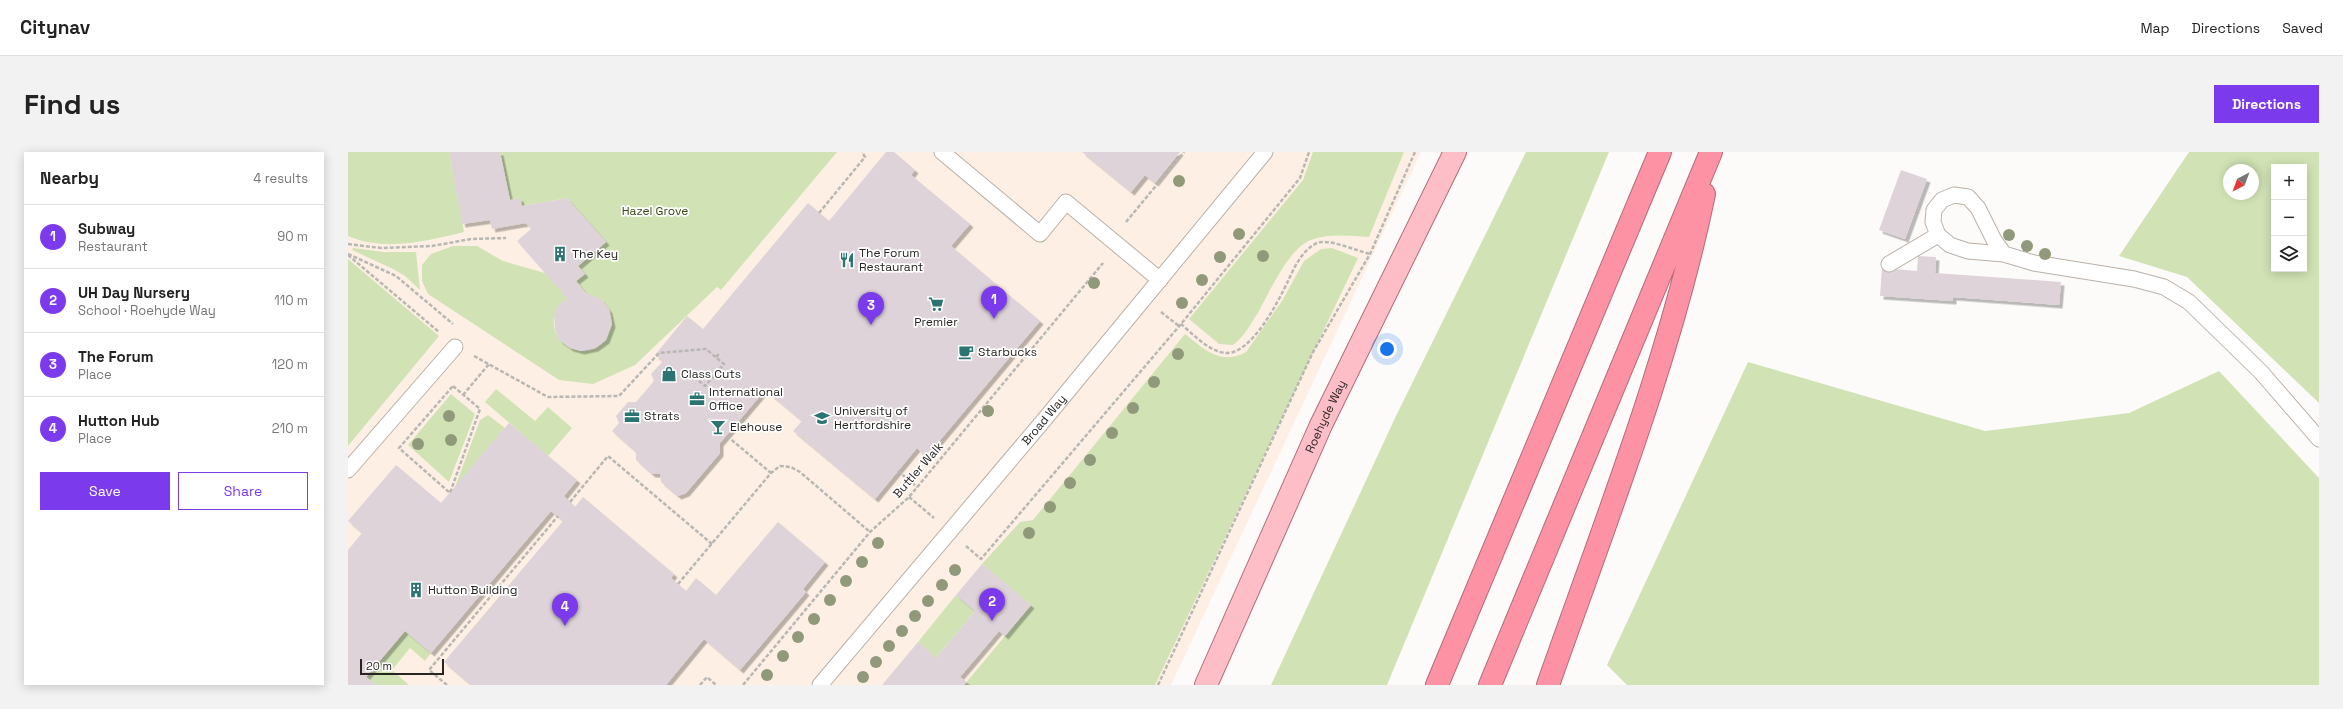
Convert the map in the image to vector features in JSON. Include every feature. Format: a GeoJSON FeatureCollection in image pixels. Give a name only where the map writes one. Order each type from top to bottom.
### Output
{"type":"FeatureCollection","features":[{"type":"Feature","properties":{"kind":"highway"},"geometry":{"type":"LineString","coordinates":[[1437,685],[1660,152]]}},
{"type":"Feature","properties":{"kind":"highway"},"geometry":{"type":"LineString","coordinates":[[1490,685],[1712,152]]}},
{"type":"Feature","properties":{"kind":"highway"},"geometry":{"type":"LineString","coordinates":[[1548,685],[1639,423],[1690,261],[1712,152]]}},
{"type":"Feature","properties":{"kind":"main road","name":"Roehyde Way"},"geometry":{"type":"LineString","coordinates":[[1206,685],[1321,425],[1455,152]]}},
{"type":"Feature","properties":{"kind":"lane"},"geometry":{"type":"LineString","coordinates":[[942,152],[1040,234],[1066,202],[1160,280]]}},
{"type":"Feature","properties":{"kind":"lane","name":"Broad Way"},"geometry":{"type":"LineString","coordinates":[[820,685],[1160,280],[1265,152]]}},
{"type":"Feature","properties":{"kind":"lane"},"geometry":{"type":"LineString","coordinates":[[2004,254],[1994,240],[1978,208],[1968,197],[1954,195],[1942,200],[1934,210],[1933,222],[1938,235],[1950,245],[1962,249],[2004,254],[2034,263],[2134,279],[2164,287],[2189,302],[2239,350],[2261,372],[2319,439]]}},
{"type":"Feature","properties":{"kind":"lane"},"geometry":{"type":"LineString","coordinates":[[1889,264],[1938,235]]}},
{"type":"Feature","properties":{"kind":"lane"},"geometry":{"type":"LineString","coordinates":[[348,470],[456,346]]}},
{"type":"Feature","properties":{"kind":"path"},"geometry":{"type":"LineString","coordinates":[[819,213],[865,158],[862,152]]}},
{"type":"Feature","properties":{"kind":"path"},"geometry":{"type":"LineString","coordinates":[[1111,239],[1184,152]]}},
{"type":"Feature","properties":{"kind":"path"},"geometry":{"type":"LineString","coordinates":[[909,497],[981,559],[1181,324],[1300,178],[1309,152]]}},
{"type":"Feature","properties":{"kind":"path"},"geometry":{"type":"LineString","coordinates":[[1158,685],[1313,352],[1370,254],[1415,152]]}},
{"type":"Feature","properties":{"kind":"path"},"geometry":{"type":"LineString","coordinates":[[348,244],[381,248],[432,246],[471,239],[506,238]]}},
{"type":"Feature","properties":{"kind":"path"},"geometry":{"type":"LineString","coordinates":[[1181,324],[1214,349],[1226,353],[1239,351],[1268,317],[1294,266],[1304,254],[1317,243],[1330,242],[1370,254]]}},
{"type":"Feature","properties":{"kind":"path"},"geometry":{"type":"LineString","coordinates":[[348,254],[396,276],[448,320],[458,329],[456,346]]}},
{"type":"Feature","properties":{"kind":"path"},"geometry":{"type":"LineString","coordinates":[[348,254],[456,346],[548,397],[619,396],[659,352],[706,349],[724,364],[705,386],[694,376]]}},
{"type":"Feature","properties":{"kind":"path","name":"Buttler Walk"},"geometry":{"type":"LineString","coordinates":[[743,685],[870,532],[909,497],[1103,264]]}},
{"type":"Feature","properties":{"kind":"path"},"geometry":{"type":"LineString","coordinates":[[716,357],[720,353]]}},
{"type":"Feature","properties":{"kind":"path"},"geometry":{"type":"LineString","coordinates":[[463,395],[489,364]]}},
{"type":"Feature","properties":{"kind":"path"},"geometry":{"type":"LineString","coordinates":[[453,386],[463,395],[480,409],[450,493],[399,448],[453,386]]}},
{"type":"Feature","properties":{"kind":"path"},"geometry":{"type":"LineString","coordinates":[[726,436],[771,473]]}},
{"type":"Feature","properties":{"kind":"path"},"geometry":{"type":"LineString","coordinates":[[570,502],[608,456],[712,544]]}},
{"type":"Feature","properties":{"kind":"path"},"geometry":{"type":"LineString","coordinates":[[678,584],[771,473],[780,466],[791,468],[800,472],[870,532]]}},
{"type":"Feature","properties":{"kind":"path"},"geometry":{"type":"LineString","coordinates":[[898,471],[917,487]]}},
{"type":"Feature","properties":{"kind":"path"},"geometry":{"type":"LineString","coordinates":[[447,685],[429,670],[558,516]]}},
{"type":"Feature","properties":{"kind":"path"},"geometry":{"type":"LineString","coordinates":[[700,685],[707,677],[716,685]]}},
{"type":"Feature","properties":{"kind":"shaded area","name":"University of Hertfordshire"},"geometry":{"type":"Polygon","coordinates":[[[348,152],[1421,152],[1171,685],[348,685],[348,152]]]}},
{"type":"Feature","properties":{"kind":"green space"},"geometry":{"type":"Polygon","coordinates":[[[348,152],[449,152],[464,232],[435,239],[391,244],[362,241],[348,236],[348,152]]]}},
{"type":"Feature","properties":{"kind":"green space","name":"Hazel Grove"},"geometry":{"type":"Polygon","coordinates":[[[500,152],[837,152],[721,290],[717,287],[635,365],[593,384],[559,380],[428,294],[422,281],[422,265],[431,254],[453,246],[477,246],[503,261],[545,273],[567,298],[556,312],[554,324],[558,336],[566,344],[578,350],[590,350],[600,345],[608,334],[611,325],[611,313],[608,306],[603,301],[586,293],[576,281],[585,274],[578,266],[606,242],[567,198],[522,206],[510,200],[500,152]]]}},
{"type":"Feature","properties":{"kind":"green space"},"geometry":{"type":"Polygon","coordinates":[[[1313,152],[1404,152],[1369,237],[1325,236],[1311,240],[1303,245],[1295,252],[1281,271],[1259,311],[1241,338],[1233,345],[1219,344],[1189,319],[1303,180],[1313,152]]]}},
{"type":"Feature","properties":{"kind":"green space"},"geometry":{"type":"Polygon","coordinates":[[[1526,152],[1609,152],[1387,685],[1271,685],[1395,418],[1526,152]]]}},
{"type":"Feature","properties":{"kind":"green space"},"geometry":{"type":"Polygon","coordinates":[[[2189,152],[2319,152],[2319,403],[2187,277],[2119,256],[2189,152]]]}},
{"type":"Feature","properties":{"kind":"green space"},"geometry":{"type":"Polygon","coordinates":[[[353,248],[384,252],[416,252],[420,290],[405,276],[352,250],[353,248]]]}},
{"type":"Feature","properties":{"kind":"green space"},"geometry":{"type":"Polygon","coordinates":[[[1332,248],[1358,258],[1155,685],[964,685],[1031,605],[982,564],[1020,522],[1033,520],[1185,334],[1199,346],[1221,357],[1237,356],[1246,352],[1282,301],[1304,261],[1321,249],[1332,248]]]}},
{"type":"Feature","properties":{"kind":"green space"},"geometry":{"type":"Polygon","coordinates":[[[348,259],[439,336],[348,446],[348,259]]]}},
{"type":"Feature","properties":{"kind":"green space"},"geometry":{"type":"Polygon","coordinates":[[[1748,362],[1985,431],[2129,413],[2219,371],[2319,478],[2319,685],[1627,685],[1607,665],[1748,362]]]}},
{"type":"Feature","properties":{"kind":"green space"},"geometry":{"type":"Polygon","coordinates":[[[496,389],[535,421],[548,407],[572,428],[548,456],[485,402],[496,389]]]}},
{"type":"Feature","properties":{"kind":"green space"},"geometry":{"type":"Polygon","coordinates":[[[451,394],[475,414],[449,482],[408,445],[451,394]]]}},
{"type":"Feature","properties":{"kind":"green space"},"geometry":{"type":"Polygon","coordinates":[[[488,415],[505,428],[455,487],[480,420],[488,415]]]}},
{"type":"Feature","properties":{"kind":"green space"},"geometry":{"type":"Polygon","coordinates":[[[956,595],[975,611],[936,658],[918,642],[956,595]]]}},
{"type":"Feature","properties":{"kind":"green space"},"geometry":{"type":"Polygon","coordinates":[[[405,631],[431,653],[425,661],[410,648],[392,670],[409,685],[376,685],[366,677],[405,631]]]}},
{"type":"Feature","properties":{"kind":"building","name":"The Key"},"geometry":{"type":"Polygon","coordinates":[[[449,152],[500,152],[510,200],[520,198],[522,206],[567,198],[606,242],[578,266],[585,274],[576,281],[586,293],[601,299],[609,310],[612,324],[606,340],[595,348],[581,351],[570,348],[559,340],[555,329],[554,315],[559,305],[567,298],[517,241],[531,229],[526,223],[492,229],[490,220],[462,224],[449,152]]]}},
{"type":"Feature","properties":{"kind":"building"},"geometry":{"type":"Polygon","coordinates":[[[886,152],[894,152],[915,170],[911,175],[970,224],[951,246],[1040,321],[926,457],[917,448],[875,499],[793,431],[802,421],[765,390],[720,443],[720,453],[686,493],[678,496],[661,482],[660,474],[652,474],[636,460],[636,452],[612,431],[619,423],[616,416],[628,402],[636,402],[654,381],[651,374],[663,361],[655,355],[687,316],[703,329],[808,203],[829,221],[886,152]]]}},
{"type":"Feature","properties":{"kind":"building"},"geometry":{"type":"Polygon","coordinates":[[[1082,152],[1180,152],[1155,183],[1145,175],[1131,192],[1082,152]]]}},
{"type":"Feature","properties":{"kind":"building"},"geometry":{"type":"Polygon","coordinates":[[[1901,170],[1927,179],[1905,239],[1879,230],[1901,170]]]}},
{"type":"Feature","properties":{"kind":"building"},"geometry":{"type":"Polygon","coordinates":[[[1918,256],[1936,257],[1935,273],[2061,282],[2059,305],[1953,297],[1953,301],[1880,296],[1882,268],[1917,271],[1918,256]]]}},
{"type":"Feature","properties":{"kind":"building"},"geometry":{"type":"Polygon","coordinates":[[[509,423],[577,480],[564,496],[575,507],[583,497],[674,574],[671,578],[686,591],[696,578],[716,595],[778,522],[825,562],[803,589],[806,592],[740,670],[704,639],[666,685],[471,685],[444,662],[563,521],[551,511],[431,653],[405,631],[366,677],[376,685],[348,685],[348,550],[362,533],[348,521],[396,465],[441,503],[509,423]]]}},
{"type":"Feature","properties":{"kind":"building"},"geometry":{"type":"Polygon","coordinates":[[[982,564],[1031,605],[1005,636],[999,631],[960,677],[967,682],[964,685],[882,685],[918,642],[936,658],[975,611],[956,595],[982,564]]]}},
{"type":"Feature","properties":{"kind":"place","name":"The Key"},"geometry":{"type":"Point","coordinates":[560,254]}},
{"type":"Feature","properties":{"kind":"place","name":"The Forum Restaurant"},"geometry":{"type":"Point","coordinates":[847,260]}},
{"type":"Feature","properties":{"kind":"place","name":"Premier"},"geometry":{"type":"Point","coordinates":[936,304]}},
{"type":"Feature","properties":{"kind":"place","name":"Subway"},"geometry":{"type":"Point","coordinates":[994,319]}},
{"type":"Feature","properties":{"kind":"place","name":"The Forum"},"geometry":{"type":"Point","coordinates":[871,325]}},
{"type":"Feature","properties":{"kind":"place","name":"Starbucks"},"geometry":{"type":"Point","coordinates":[966,352]}},
{"type":"Feature","properties":{"kind":"place","name":"Class Cuts"},"geometry":{"type":"Point","coordinates":[669,374]}},
{"type":"Feature","properties":{"kind":"place","name":"International Office"},"geometry":{"type":"Point","coordinates":[697,399]}},
{"type":"Feature","properties":{"kind":"place","name":"Strats"},"geometry":{"type":"Point","coordinates":[632,416]}},
{"type":"Feature","properties":{"kind":"place","name":"University of Hertfordshire"},"geometry":{"type":"Point","coordinates":[822,418]}},
{"type":"Feature","properties":{"kind":"place","name":"Elehouse"},"geometry":{"type":"Point","coordinates":[718,427]}},
{"type":"Feature","properties":{"kind":"place","name":"Hutton Building"},"geometry":{"type":"Point","coordinates":[416,590]}},
{"type":"Feature","properties":{"kind":"place","name":"UH Day Nursery"},"geometry":{"type":"Point","coordinates":[992,621]}},
{"type":"Feature","properties":{"kind":"place","name":"Hutton Hub"},"geometry":{"type":"Point","coordinates":[565,626]}}]}
